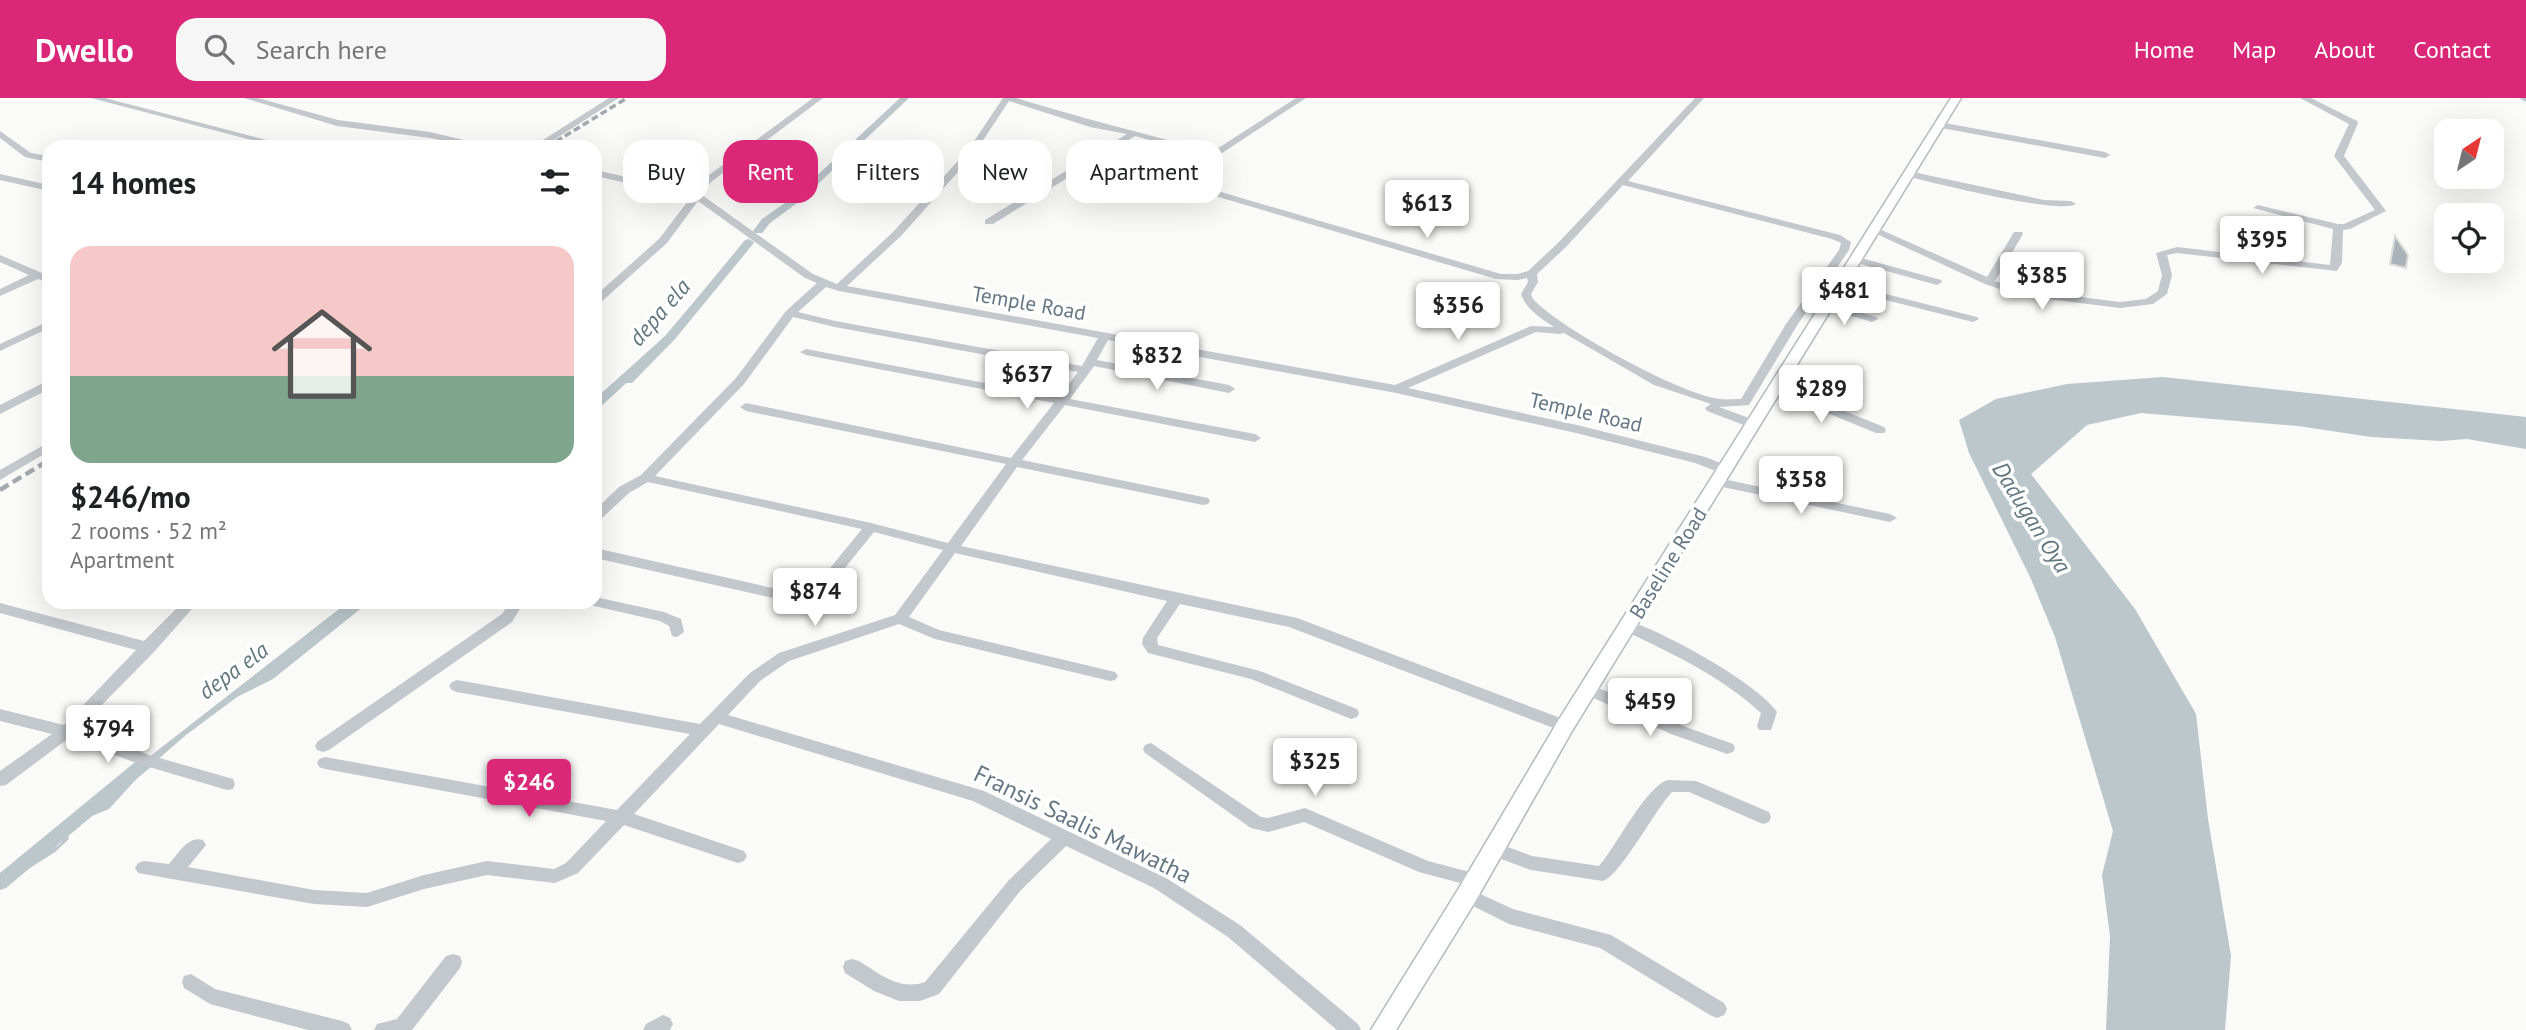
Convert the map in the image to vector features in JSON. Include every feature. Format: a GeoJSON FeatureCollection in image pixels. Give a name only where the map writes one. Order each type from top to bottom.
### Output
{"type":"FeatureCollection","features":[{"type":"Feature","properties":{"kind":"main road","name":"Baseline Road"},"geometry":{"type":"LineString","coordinates":[[1383,1030],[1494,849],[1565,726],[1956,98]]}},
{"type":"Feature","properties":{"kind":"street"},"geometry":{"type":"LineString","coordinates":[[95,98],[261,140]]}},
{"type":"Feature","properties":{"kind":"street"},"geometry":{"type":"LineString","coordinates":[[248,98],[337,123],[454,140]]}},
{"type":"Feature","properties":{"kind":"street"},"geometry":{"type":"LineString","coordinates":[[548,140],[615,98]]}},
{"type":"Feature","properties":{"kind":"street"},"geometry":{"type":"LineString","coordinates":[[709,181],[819,98]]}},
{"type":"Feature","properties":{"kind":"street"},"geometry":{"type":"LineString","coordinates":[[839,288],[897,234],[971,152],[1007,98],[1093,125],[1109,126],[1159,140]]}},
{"type":"Feature","properties":{"kind":"street"},"geometry":{"type":"LineString","coordinates":[[1223,149],[1302,98]]}},
{"type":"Feature","properties":{"kind":"street"},"geometry":{"type":"LineString","coordinates":[[1223,195],[1500,277],[1518,277],[1532,273],[1700,98]]}},
{"type":"Feature","properties":{"kind":"street"},"geometry":{"type":"LineString","coordinates":[[2258,208],[2338,228],[2346,228],[2381,211],[2339,156],[2354,123],[2305,98]]}},
{"type":"Feature","properties":{"kind":"street"},"geometry":{"type":"LineString","coordinates":[[1939,125],[2105,155]]}},
{"type":"Feature","properties":{"kind":"street"},"geometry":{"type":"LineString","coordinates":[[989,222],[1134,133]]}},
{"type":"Feature","properties":{"kind":"street"},"geometry":{"type":"LineString","coordinates":[[0,134],[28,155],[42,158]]}},
{"type":"Feature","properties":{"kind":"street"},"geometry":{"type":"LineString","coordinates":[[1908,174],[2044,203],[2071,204]]}},
{"type":"Feature","properties":{"kind":"street","name":"Temple Road"},"geometry":{"type":"LineString","coordinates":[[602,175],[623,179]]}},
{"type":"Feature","properties":{"kind":"street"},"geometry":{"type":"LineString","coordinates":[[0,177],[42,186]]}},
{"type":"Feature","properties":{"kind":"street"},"geometry":{"type":"LineString","coordinates":[[1532,273],[1533,282],[1527,294],[1528,300],[1555,323],[1658,382],[1718,403],[1745,402],[1792,324],[1844,250],[1846,242],[1836,236],[1621,182]]}},
{"type":"Feature","properties":{"kind":"street"},"geometry":{"type":"LineString","coordinates":[[602,296],[663,241],[690,203]]}},
{"type":"Feature","properties":{"kind":"street","name":"Temple Road"},"geometry":{"type":"LineString","coordinates":[[707,203],[809,276],[839,288],[1396,388],[1700,460],[1722,476],[1890,518]]}},
{"type":"Feature","properties":{"kind":"street"},"geometry":{"type":"LineString","coordinates":[[1873,230],[1989,282],[2021,293],[2120,306],[2149,302],[2163,292],[2167,275],[2161,253],[2177,250],[2333,269],[2337,263],[2338,228]]}},
{"type":"Feature","properties":{"kind":"street"},"geometry":{"type":"LineString","coordinates":[[1989,282],[2018,234]]}},
{"type":"Feature","properties":{"kind":"street"},"geometry":{"type":"LineString","coordinates":[[0,258],[42,277]]}},
{"type":"Feature","properties":{"kind":"street"},"geometry":{"type":"LineString","coordinates":[[1854,259],[1937,282]]}},
{"type":"Feature","properties":{"kind":"street"},"geometry":{"type":"LineString","coordinates":[[0,293],[38,275]]}},
{"type":"Feature","properties":{"kind":"street"},"geometry":{"type":"LineString","coordinates":[[602,510],[624,490],[646,478],[740,381],[790,313],[824,283]]}},
{"type":"Feature","properties":{"kind":"street"},"geometry":{"type":"LineString","coordinates":[[1838,285],[1973,319]]}},
{"type":"Feature","properties":{"kind":"street"},"geometry":{"type":"LineString","coordinates":[[1825,305],[1872,319]]}},
{"type":"Feature","properties":{"kind":"street"},"geometry":{"type":"LineString","coordinates":[[790,313],[835,324],[1229,389]]}},
{"type":"Feature","properties":{"kind":"street"},"geometry":{"type":"LineString","coordinates":[[0,348],[42,327]]}},
{"type":"Feature","properties":{"kind":"street"},"geometry":{"type":"LineString","coordinates":[[1396,388],[1535,328],[1544,327],[1561,332],[1650,384],[1753,424]]}},
{"type":"Feature","properties":{"kind":"street"},"geometry":{"type":"LineString","coordinates":[[144,868],[314,897],[367,900],[424,882],[487,868],[544,876],[564,873],[572,868],[755,677],[784,657],[900,619],[1014,461],[1088,366],[1105,336]]}},
{"type":"Feature","properties":{"kind":"street"},"geometry":{"type":"LineString","coordinates":[[806,352],[1255,438]]}},
{"type":"Feature","properties":{"kind":"street"},"geometry":{"type":"LineString","coordinates":[[1775,387],[1880,430]]}},
{"type":"Feature","properties":{"kind":"street"},"geometry":{"type":"LineString","coordinates":[[0,410],[42,388]]}},
{"type":"Feature","properties":{"kind":"street"},"geometry":{"type":"LineString","coordinates":[[746,407],[1203,501]]}},
{"type":"Feature","properties":{"kind":"street"},"geometry":{"type":"LineString","coordinates":[[0,476],[42,450]]}},
{"type":"Feature","properties":{"kind":"street"},"geometry":{"type":"LineString","coordinates":[[646,478],[1292,622],[1565,726]]}},
{"type":"Feature","properties":{"kind":"street"},"geometry":{"type":"LineString","coordinates":[[602,555],[800,599],[817,592],[871,527]]}},
{"type":"Feature","properties":{"kind":"street"},"geometry":{"type":"LineString","coordinates":[[1176,598],[1150,638],[1149,644],[1153,649],[1255,675],[1351,713]]}},
{"type":"Feature","properties":{"kind":"street"},"geometry":{"type":"LineString","coordinates":[[602,604],[664,617],[676,623],[677,632]]}},
{"type":"Feature","properties":{"kind":"street"},"geometry":{"type":"LineString","coordinates":[[0,608],[149,648]]}},
{"type":"Feature","properties":{"kind":"street"},"geometry":{"type":"LineString","coordinates":[[0,780],[67,731],[185,609]]}},
{"type":"Feature","properties":{"kind":"street"},"geometry":{"type":"LineString","coordinates":[[513,609],[507,618],[324,754],[621,817],[738,856]]}},
{"type":"Feature","properties":{"kind":"street"},"geometry":{"type":"LineString","coordinates":[[900,619],[935,635],[1110,676]]}},
{"type":"Feature","properties":{"kind":"street"},"geometry":{"type":"LineString","coordinates":[[1628,626],[1696,661],[1753,698],[1769,712],[1765,726]]}},
{"type":"Feature","properties":{"kind":"street"},"geometry":{"type":"LineString","coordinates":[[457,686],[705,731]]}},
{"type":"Feature","properties":{"kind":"street"},"geometry":{"type":"LineString","coordinates":[[1588,689],[1677,730],[1727,748]]}},
{"type":"Feature","properties":{"kind":"street"},"geometry":{"type":"LineString","coordinates":[[0,715],[86,736],[150,762],[227,784]]}},
{"type":"Feature","properties":{"kind":"street","name":"Fransis Saalis Mawatha"},"geometry":{"type":"LineString","coordinates":[[718,718],[978,796],[1160,883],[1234,931],[1351,1030]]}},
{"type":"Feature","properties":{"kind":"street"},"geometry":{"type":"LineString","coordinates":[[1151,749],[1257,823],[1268,825],[1305,815],[1471,887],[1508,916],[1605,941],[1717,1009]]}},
{"type":"Feature","properties":{"kind":"street"},"geometry":{"type":"LineString","coordinates":[[1494,849],[1531,863],[1603,874],[1620,855],[1656,797],[1668,786],[1690,786],[1763,817]]}},
{"type":"Feature","properties":{"kind":"street"},"geometry":{"type":"LineString","coordinates":[[852,967],[893,992],[916,995],[932,988],[1015,885],[1064,837]]}},
{"type":"Feature","properties":{"kind":"street"},"geometry":{"type":"LineString","coordinates":[[173,872],[197,845]]}},
{"type":"Feature","properties":{"kind":"street"},"geometry":{"type":"LineString","coordinates":[[384,1030],[403,1027],[453,962]]}},
{"type":"Feature","properties":{"kind":"street"},"geometry":{"type":"LineString","coordinates":[[191,982],[210,996],[341,1030]]}},
{"type":"Feature","properties":{"kind":"water"},"geometry":{"type":"Polygon","coordinates":[[[721,270],[726,271],[713,289],[691,310],[668,344],[652,355],[602,406],[602,393],[665,336],[721,270]]]}},
{"type":"Feature","properties":{"kind":"water","name":"Dadugan Oya"},"geometry":{"type":"Polygon","coordinates":[[[2163,377],[2526,417],[2526,449],[2467,439],[2441,441],[2371,437],[2298,426],[2141,413],[2087,425],[2031,474],[2135,609],[2196,714],[2208,819],[2231,956],[2225,1030],[2106,1030],[2110,936],[2102,875],[2113,831],[2055,637],[2031,579],[1969,453],[1959,420],[1996,399],[2067,384],[2163,377]]]}},
{"type":"Feature","properties":{"kind":"water"},"geometry":{"type":"Polygon","coordinates":[[[339,609],[360,609],[273,679],[237,697],[186,735],[140,775],[109,809],[87,818],[68,835],[69,839],[55,852],[0,887],[2,881],[60,844],[67,835],[62,835],[94,808],[117,782],[339,609]]]}},
{"type":"Feature","properties":{"kind":"building"},"geometry":{"type":"Polygon","coordinates":[[[2395,236],[2408,255],[2406,268],[2390,264],[2395,236]]]}},
{"type":"Feature","properties":{"kind":"waterway","name":"depa ela"},"geometry":{"type":"LineString","coordinates":[[758,231],[766,221],[798,198],[905,98]]}},
{"type":"Feature","properties":{"kind":"waterway","name":"depa ela"},"geometry":{"type":"LineString","coordinates":[[628,380],[671,337],[749,242]]}},
{"type":"Feature","properties":{"kind":"waterway","name":"depa ela"},"geometry":{"type":"LineString","coordinates":[[0,883],[146,762]]}},
{"type":"Feature","properties":{"kind":"railway"},"geometry":{"type":"LineString","coordinates":[[558,140],[627,98]]}},
{"type":"Feature","properties":{"kind":"railway"},"geometry":{"type":"LineString","coordinates":[[0,490],[42,464]]}}]}
